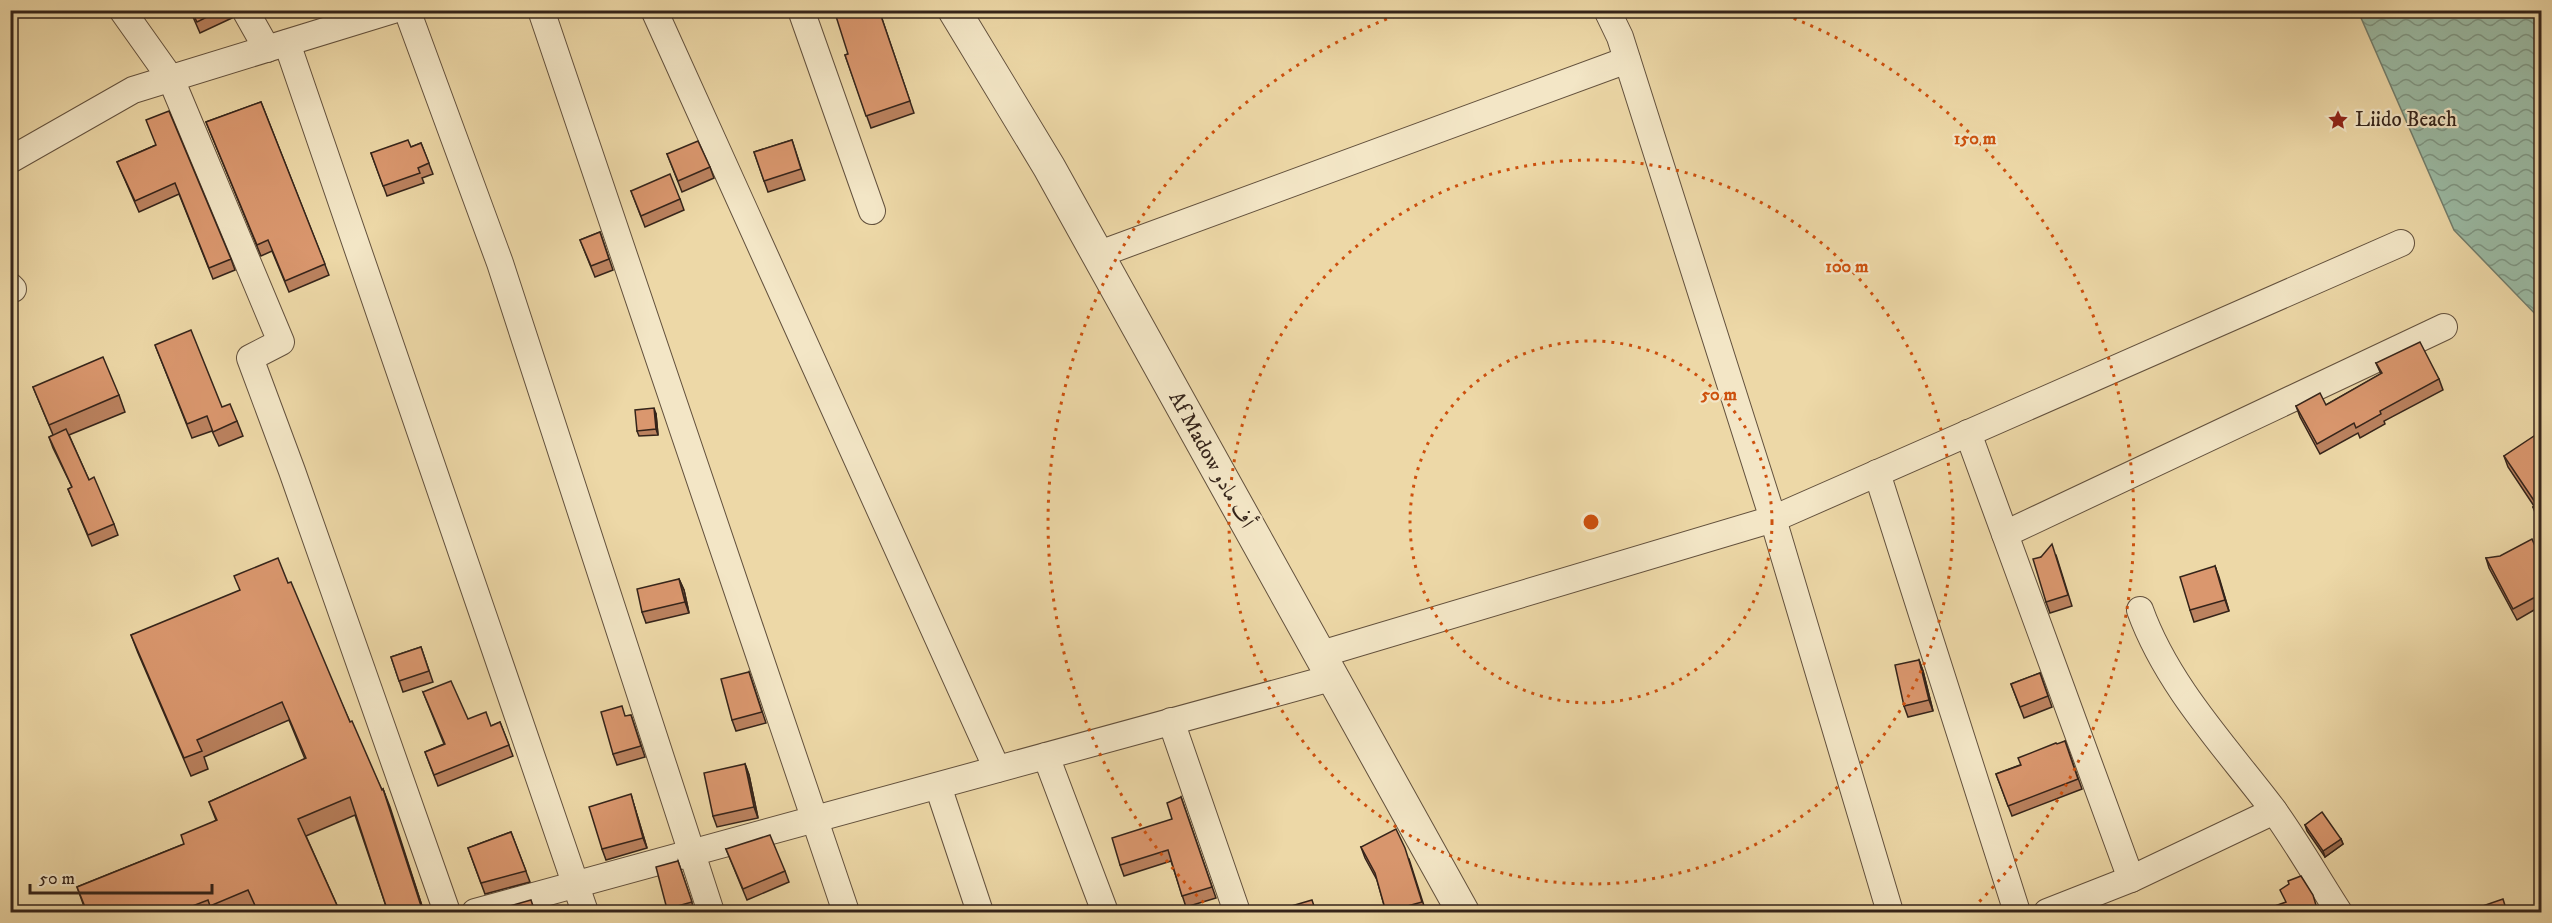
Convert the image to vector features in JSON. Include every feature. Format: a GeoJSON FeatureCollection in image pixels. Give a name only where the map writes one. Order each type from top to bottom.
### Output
{"type":"FeatureCollection","features":[{"type":"Feature","properties":{"kind":"street"},"geometry":{"type":"LineString","coordinates":[[122,10],[171,78],[281,342],[250,358],[447,912]]}},
{"type":"Feature","properties":{"kind":"street"},"geometry":{"type":"LineString","coordinates":[[245,10],[277,46],[585,912]]}},
{"type":"Feature","properties":{"kind":"street"},"geometry":{"type":"LineString","coordinates":[[541,10],[846,912]]}},
{"type":"Feature","properties":{"kind":"street"},"geometry":{"type":"LineString","coordinates":[[654,10],[997,769]]}},
{"type":"Feature","properties":{"kind":"street"},"geometry":{"type":"LineString","coordinates":[[801,10],[872,211]]}},
{"type":"Feature","properties":{"kind":"street","name":"Af Madow أف مادو"},"geometry":{"type":"LineString","coordinates":[[954,10],[1049,166],[1463,912]]}},
{"type":"Feature","properties":{"kind":"street"},"geometry":{"type":"LineString","coordinates":[[1607,10],[1628,60],[1773,519],[1890,912]]}},
{"type":"Feature","properties":{"kind":"street"},"geometry":{"type":"LineString","coordinates":[[10,160],[134,90],[395,11],[500,263],[711,912]]}},
{"type":"Feature","properties":{"kind":"street"},"geometry":{"type":"LineString","coordinates":[[1097,255],[1628,60]]}},
{"type":"Feature","properties":{"kind":"street"},"geometry":{"type":"LineString","coordinates":[[475,912],[1171,721],[1325,666],[1773,519],[2401,243]]}},
{"type":"Feature","properties":{"kind":"street"},"geometry":{"type":"LineString","coordinates":[[2005,534],[2444,327]]}},
{"type":"Feature","properties":{"kind":"street"},"geometry":{"type":"LineString","coordinates":[[1968,433],[2132,879]]}},
{"type":"Feature","properties":{"kind":"street"},"geometry":{"type":"LineString","coordinates":[[1877,473],[2017,912]]}},
{"type":"Feature","properties":{"kind":"street"},"geometry":{"type":"LineString","coordinates":[[2140,610],[2150,638],[2174,680],[2274,811],[2339,912]]}},
{"type":"Feature","properties":{"kind":"street"},"geometry":{"type":"LineString","coordinates":[[1171,721],[1237,912]]}},
{"type":"Feature","properties":{"kind":"street"},"geometry":{"type":"LineString","coordinates":[[1046,756],[1105,912]]}},
{"type":"Feature","properties":{"kind":"street"},"geometry":{"type":"LineString","coordinates":[[938,786],[980,912]]}},
{"type":"Feature","properties":{"kind":"street"},"geometry":{"type":"LineString","coordinates":[[2047,912],[2132,879],[2274,811]]}},
{"type":"Feature","properties":{"kind":"water"},"geometry":{"type":"Polygon","coordinates":[[[2358,11],[2541,11],[2541,320],[2454,230],[2358,11]]]}},
{"type":"Feature","properties":{"kind":"building"},"geometry":{"type":"Polygon","coordinates":[[[191,10],[221,10],[197,22],[191,10]]]}},
{"type":"Feature","properties":{"kind":"building"},"geometry":{"type":"Polygon","coordinates":[[[834,10],[879,10],[910,101],[866,116],[845,55],[848,54],[834,10]]]}},
{"type":"Feature","properties":{"kind":"building"},"geometry":{"type":"Polygon","coordinates":[[[261,102],[325,264],[285,281],[268,240],[257,245],[206,122],[261,102]]]}},
{"type":"Feature","properties":{"kind":"building"},"geometry":{"type":"Polygon","coordinates":[[[169,111],[231,259],[209,268],[175,183],[135,201],[117,162],[156,145],[146,120],[169,111]]]}},
{"type":"Feature","properties":{"kind":"building"},"geometry":{"type":"Polygon","coordinates":[[[408,140],[411,147],[421,143],[429,163],[418,168],[420,173],[383,186],[371,153],[408,140]]]}},
{"type":"Feature","properties":{"kind":"building"},"geometry":{"type":"Polygon","coordinates":[[[792,140],[801,169],[764,181],[754,152],[792,140]]]}},
{"type":"Feature","properties":{"kind":"building"},"geometry":{"type":"Polygon","coordinates":[[[698,141],[710,167],[678,181],[667,154],[698,141]]]}},
{"type":"Feature","properties":{"kind":"building"},"geometry":{"type":"Polygon","coordinates":[[[670,174],[680,199],[641,216],[631,191],[670,174]]]}},
{"type":"Feature","properties":{"kind":"building"},"geometry":{"type":"Polygon","coordinates":[[[600,232],[609,259],[591,266],[580,240],[600,232]]]}},
{"type":"Feature","properties":{"kind":"building"},"geometry":{"type":"Polygon","coordinates":[[[191,330],[222,407],[230,404],[237,421],[213,432],[207,416],[187,424],[155,345],[191,330]]]}},
{"type":"Feature","properties":{"kind":"building"},"geometry":{"type":"Polygon","coordinates":[[[2420,342],[2439,379],[2380,411],[2381,414],[2356,428],[2354,423],[2317,444],[2296,406],[2320,393],[2326,405],[2382,373],[2376,363],[2420,342]]]}},
{"type":"Feature","properties":{"kind":"building"},"geometry":{"type":"Polygon","coordinates":[[[103,357],[119,395],[49,425],[33,387],[103,357]]]}},
{"type":"Feature","properties":{"kind":"building"},"geometry":{"type":"Polygon","coordinates":[[[654,408],[656,429],[637,431],[635,410],[654,408]]]}},
{"type":"Feature","properties":{"kind":"building"},"geometry":{"type":"Polygon","coordinates":[[[66,429],[89,480],[94,477],[114,524],[88,535],[68,489],[72,487],[49,437],[66,429]]]}},
{"type":"Feature","properties":{"kind":"building"},"geometry":{"type":"Polygon","coordinates":[[[2534,436],[2541,447],[2541,519],[2533,507],[2537,505],[2504,456],[2534,436]]]}},
{"type":"Feature","properties":{"kind":"building"},"geometry":{"type":"Polygon","coordinates":[[[2532,539],[2541,560],[2541,594],[2513,609],[2486,558],[2500,556],[2532,539]]]}},
{"type":"Feature","properties":{"kind":"building"},"geometry":{"type":"Polygon","coordinates":[[[2052,544],[2068,595],[2046,602],[2033,559],[2041,557],[2052,544]]]}},
{"type":"Feature","properties":{"kind":"building"},"geometry":{"type":"Polygon","coordinates":[[[278,558],[288,583],[291,582],[350,722],[352,721],[383,789],[423,912],[388,912],[350,797],[298,819],[340,912],[258,912],[248,890],[210,906],[208,900],[177,912],[87,912],[77,887],[184,844],[181,835],[217,820],[209,802],[306,758],[282,702],[197,740],[202,751],[184,758],[131,635],[240,590],[234,576],[278,558]]]}},
{"type":"Feature","properties":{"kind":"building"},"geometry":{"type":"Polygon","coordinates":[[[2215,566],[2225,600],[2190,610],[2180,577],[2215,566]]]}},
{"type":"Feature","properties":{"kind":"building"},"geometry":{"type":"Polygon","coordinates":[[[679,579],[685,602],[642,612],[637,589],[679,579]]]}},
{"type":"Feature","properties":{"kind":"building"},"geometry":{"type":"Polygon","coordinates":[[[421,647],[429,671],[399,681],[391,657],[421,647]]]}},
{"type":"Feature","properties":{"kind":"building"},"geometry":{"type":"Polygon","coordinates":[[[1919,660],[1929,700],[1904,706],[1895,665],[1919,660]]]}},
{"type":"Feature","properties":{"kind":"building"},"geometry":{"type":"Polygon","coordinates":[[[749,672],[762,712],[732,720],[721,679],[749,672]]]}},
{"type":"Feature","properties":{"kind":"building"},"geometry":{"type":"Polygon","coordinates":[[[2040,673],[2048,696],[2020,707],[2011,684],[2040,673]]]}},
{"type":"Feature","properties":{"kind":"building"},"geometry":{"type":"Polygon","coordinates":[[[451,681],[468,719],[486,712],[491,726],[500,722],[509,745],[434,775],[425,752],[445,744],[423,692],[451,681]]]}},
{"type":"Feature","properties":{"kind":"building"},"geometry":{"type":"Polygon","coordinates":[[[622,706],[625,716],[631,715],[641,746],[613,754],[601,712],[622,706]]]}},
{"type":"Feature","properties":{"kind":"building"},"geometry":{"type":"Polygon","coordinates":[[[2065,741],[2078,779],[2008,806],[1996,774],[2021,765],[2018,758],[2065,741]]]}},
{"type":"Feature","properties":{"kind":"building"},"geometry":{"type":"Polygon","coordinates":[[[745,764],[754,807],[713,816],[704,773],[745,764]]]}},
{"type":"Feature","properties":{"kind":"building"},"geometry":{"type":"Polygon","coordinates":[[[631,794],[643,838],[602,849],[589,807],[631,794]]]}},
{"type":"Feature","properties":{"kind":"building"},"geometry":{"type":"Polygon","coordinates":[[[1181,797],[1212,887],[1182,896],[1168,850],[1120,865],[1112,838],[1172,819],[1167,803],[1181,797]]]}},
{"type":"Feature","properties":{"kind":"building"},"geometry":{"type":"Polygon","coordinates":[[[2322,812],[2341,839],[2323,851],[2305,825],[2322,812]]]}},
{"type":"Feature","properties":{"kind":"building"},"geometry":{"type":"Polygon","coordinates":[[[1396,829],[1405,848],[1422,902],[1386,912],[1375,873],[1361,847],[1396,829]]]}},
{"type":"Feature","properties":{"kind":"building"},"geometry":{"type":"Polygon","coordinates":[[[511,832],[526,871],[481,883],[468,848],[511,832]]]}},
{"type":"Feature","properties":{"kind":"building"},"geometry":{"type":"Polygon","coordinates":[[[770,835],[785,871],[743,889],[726,849],[770,835]]]}},
{"type":"Feature","properties":{"kind":"building"},"geometry":{"type":"Polygon","coordinates":[[[678,861],[692,902],[667,909],[656,867],[678,861]]]}},
{"type":"Feature","properties":{"kind":"building"},"geometry":{"type":"Polygon","coordinates":[[[2301,876],[2313,895],[2318,912],[2258,912],[2286,902],[2280,890],[2289,884],[2288,881],[2301,876]]]}},
{"type":"Feature","properties":{"kind":"building"},"geometry":{"type":"Polygon","coordinates":[[[2503,899],[2507,912],[2475,912],[2474,909],[2503,899]]]}},
{"type":"Feature","properties":{"kind":"building"},"geometry":{"type":"Polygon","coordinates":[[[531,900],[535,912],[488,912],[531,900]]]}},
{"type":"Feature","properties":{"kind":"building"},"geometry":{"type":"Polygon","coordinates":[[[1312,900],[1316,912],[1271,912],[1312,900]]]}},
{"type":"Feature","properties":{"kind":"place","name":"Liido Beach"},"geometry":{"type":"Point","coordinates":[2338,120]}}]}
